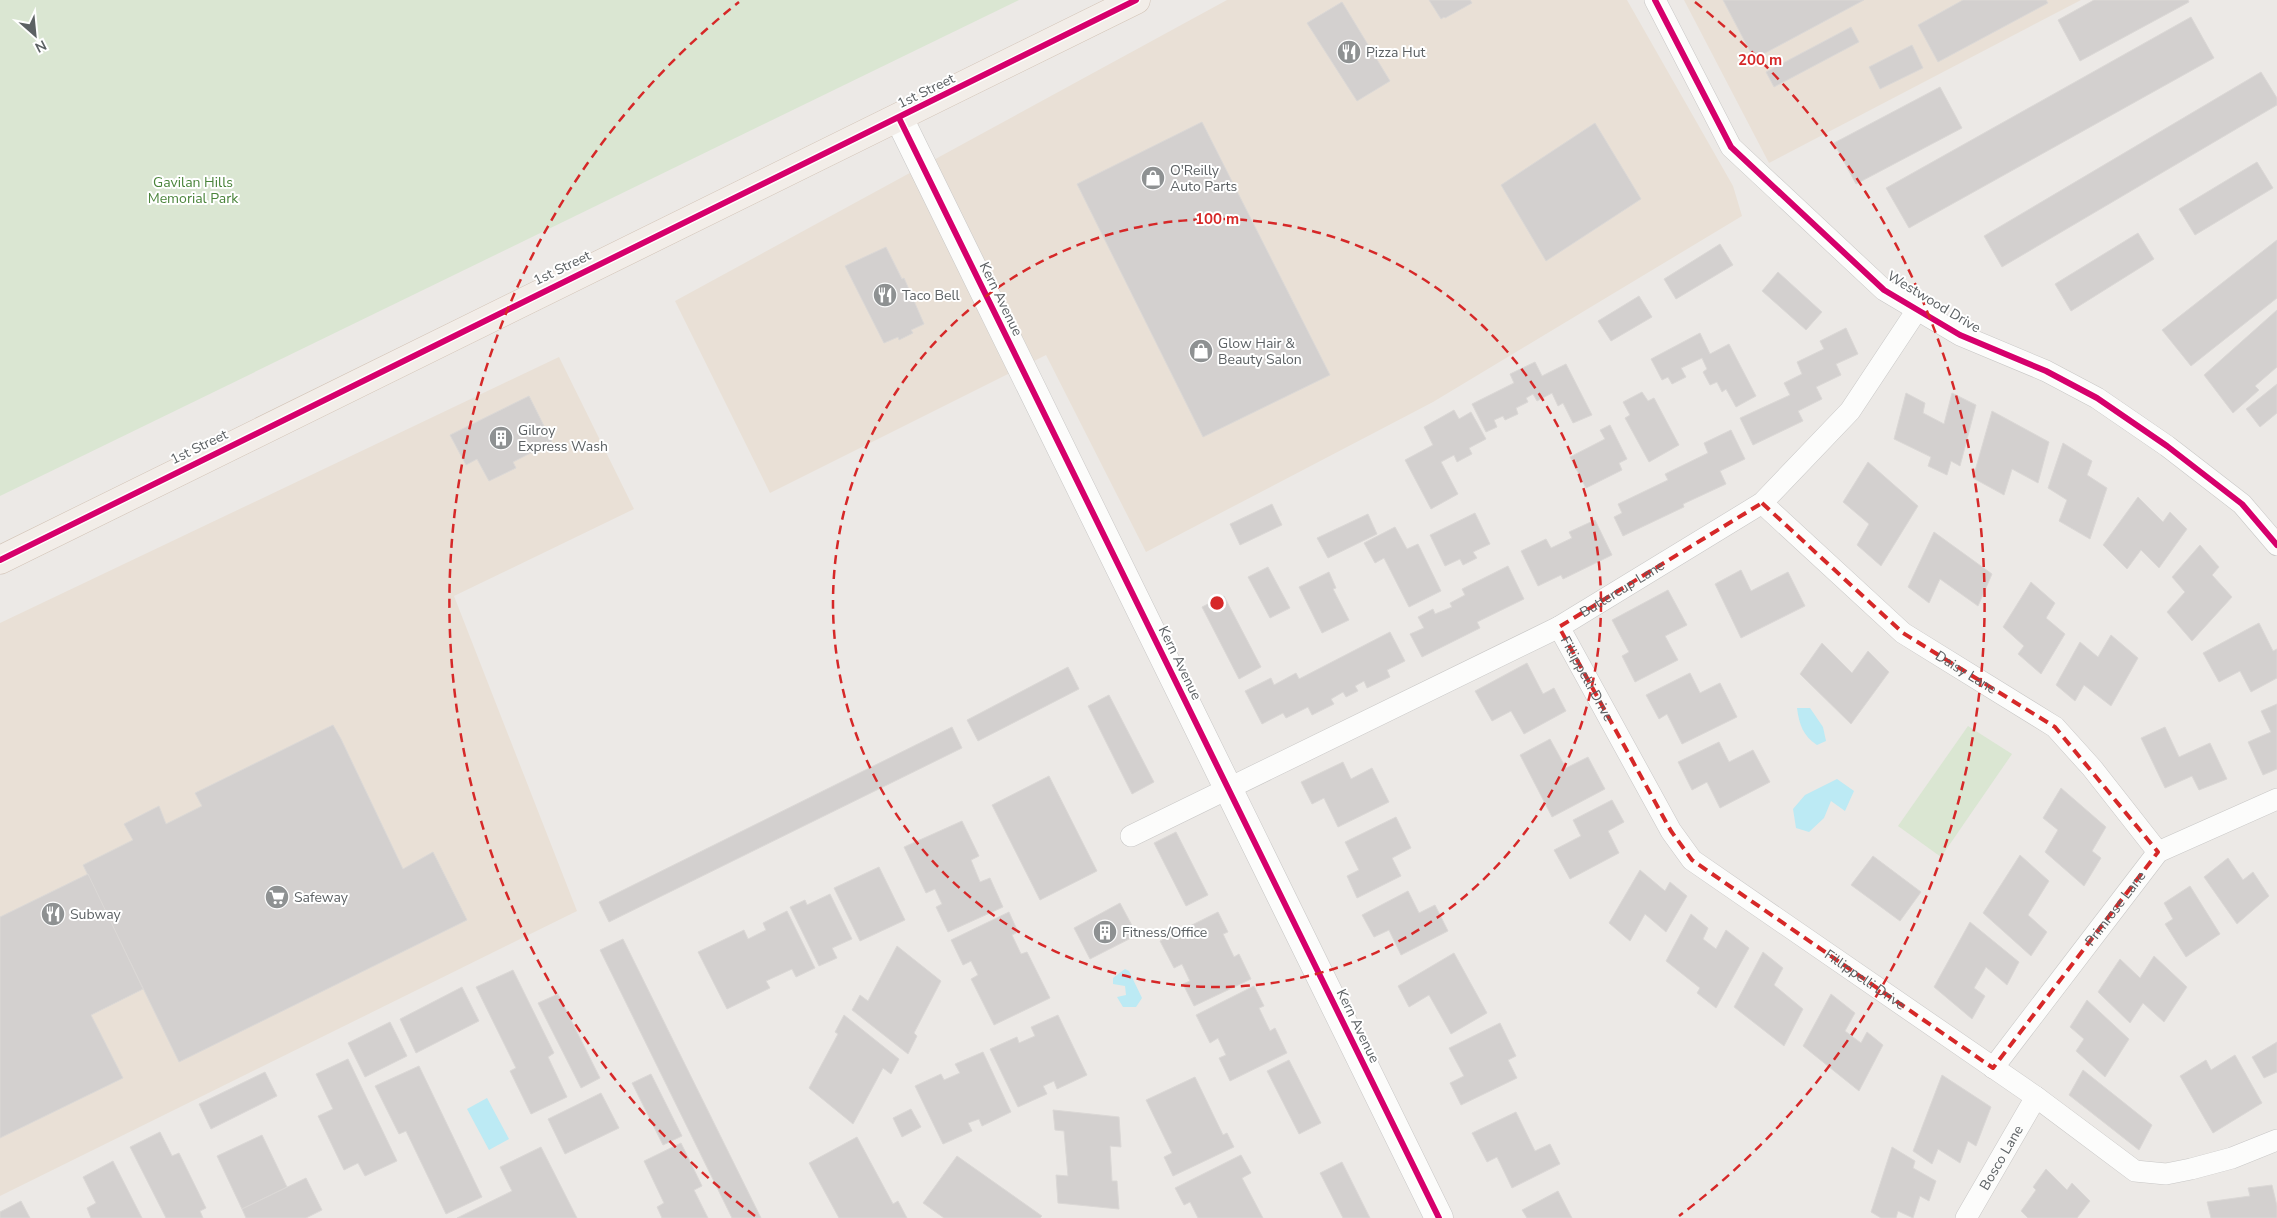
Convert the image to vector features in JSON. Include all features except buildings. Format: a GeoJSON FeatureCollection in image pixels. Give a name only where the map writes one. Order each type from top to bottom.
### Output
{"type":"FeatureCollection","features":[{"type":"Feature","properties":{"kind":"main road","name":"1st Street"},"geometry":{"type":"LineString","coordinates":[[0,560],[670,228],[900,118],[1136,0]]}},
{"type":"Feature","properties":{"kind":"street","name":"Westwood Drive"},"geometry":{"type":"LineString","coordinates":[[1655,0],[1731,147],[1884,290],[1960,336],[2046,371],[2126,416],[2242,504],[2277,545]]}},
{"type":"Feature","properties":{"kind":"street","name":"Kern Avenue"},"geometry":{"type":"LineString","coordinates":[[900,118],[1439,1218]]}},
{"type":"Feature","properties":{"kind":"street","name":"Buttercup Lane"},"geometry":{"type":"LineString","coordinates":[[1131,836],[1559,627],[1762,503],[1850,411],[1917,310]]}},
{"type":"Feature","properties":{"kind":"street","name":"Daisy Lane"},"geometry":{"type":"LineString","coordinates":[[1762,503],[1903,633],[2055,727],[2092,768],[2158,852]]}},
{"type":"Feature","properties":{"kind":"street","name":"Fillippelli Drive"},"geometry":{"type":"LineString","coordinates":[[1559,627],[1671,831],[1692,860],[2036,1098],[2135,1171],[2166,1174],[2191,1169],[2232,1158],[2277,1140]]}},
{"type":"Feature","properties":{"kind":"street","name":"Primrose Lane"},"geometry":{"type":"LineString","coordinates":[[1993,1068],[2158,852],[2277,799]]}},
{"type":"Feature","properties":{"kind":"street","name":"Bosco Lane"},"geometry":{"type":"LineString","coordinates":[[1966,1218],[2036,1098]]}},
{"type":"Feature","properties":{"kind":"highlighted area"},"geometry":{"type":"Polygon","coordinates":[[[1762,503],[1903,633],[2055,727],[2158,852],[1993,1068],[1692,860],[1671,831],[1559,627],[1762,503]]]}},
{"type":"Feature","properties":{"kind":"shaded area"},"geometry":{"type":"Polygon","coordinates":[[[1227,0],[1627,0],[1733,186],[1742,216],[1433,402],[1146,552],[1046,355],[770,493],[675,301],[1227,0]]]}},
{"type":"Feature","properties":{"kind":"shaded area"},"geometry":{"type":"Polygon","coordinates":[[[1684,0],[2081,0],[1769,163],[1684,0]]]}},
{"type":"Feature","properties":{"kind":"shaded area"},"geometry":{"type":"Polygon","coordinates":[[[559,357],[634,509],[454,596],[577,911],[0,1196],[0,623],[559,357]]]}},
{"type":"Feature","properties":{"kind":"green space","name":"Gavilan Hills Memorial Park"},"geometry":{"type":"Polygon","coordinates":[[[0,0],[1019,0],[0,496],[0,0]]]}},
{"type":"Feature","properties":{"kind":"green space"},"geometry":{"type":"Polygon","coordinates":[[[1968,726],[2012,754],[1941,857],[1898,826],[1968,726]]]}},
{"type":"Feature","properties":{"kind":"water"},"geometry":{"type":"Polygon","coordinates":[[[1797,708],[1810,708],[1823,727],[1826,741],[1817,745],[1808,738],[1799,719],[1797,708]]]}},
{"type":"Feature","properties":{"kind":"water"},"geometry":{"type":"Polygon","coordinates":[[[1837,779],[1854,791],[1845,811],[1831,801],[1824,818],[1809,832],[1796,828],[1793,809],[1805,795],[1837,779]]]}},
{"type":"Feature","properties":{"kind":"water"},"geometry":{"type":"Polygon","coordinates":[[[1125,969],[1129,971],[1142,998],[1136,1007],[1123,1007],[1117,997],[1126,995],[1125,986],[1113,984],[1113,978],[1125,969]]]}},
{"type":"Feature","properties":{"kind":"water"},"geometry":{"type":"Polygon","coordinates":[[[487,1098],[509,1139],[489,1150],[467,1109],[487,1098]]]}},
{"type":"Feature","properties":{"kind":"cycle path"},"geometry":{"type":"LineString","coordinates":[[0,560],[1136,0]]}},
{"type":"Feature","properties":{"kind":"cycle path"},"geometry":{"type":"LineString","coordinates":[[1655,0],[1731,147],[1884,290],[1960,335],[2046,371],[2097,398],[2167,446],[2242,504],[2277,545]]}},
{"type":"Feature","properties":{"kind":"cycle path"},"geometry":{"type":"LineString","coordinates":[[899,118],[1439,1218]]}},
{"type":"Feature","properties":{"kind":"place","name":"Pizza Hut"},"geometry":{"type":"Point","coordinates":[1349,52]}},
{"type":"Feature","properties":{"kind":"place","name":"O'Reilly Auto Parts"},"geometry":{"type":"Point","coordinates":[1153,178]}},
{"type":"Feature","properties":{"kind":"place","name":"Taco Bell"},"geometry":{"type":"Point","coordinates":[885,295]}},
{"type":"Feature","properties":{"kind":"place","name":"Glow Hair & Beauty Salon"},"geometry":{"type":"Point","coordinates":[1201,351]}},
{"type":"Feature","properties":{"kind":"place","name":"Gilroy Express Wash"},"geometry":{"type":"Point","coordinates":[501,438]}},
{"type":"Feature","properties":{"kind":"place","name":"Safeway"},"geometry":{"type":"Point","coordinates":[277,897]}},
{"type":"Feature","properties":{"kind":"place","name":"Subway"},"geometry":{"type":"Point","coordinates":[53,914]}},
{"type":"Feature","properties":{"kind":"place","name":"Fitness/Office"},"geometry":{"type":"Point","coordinates":[1105,932]}}]}
